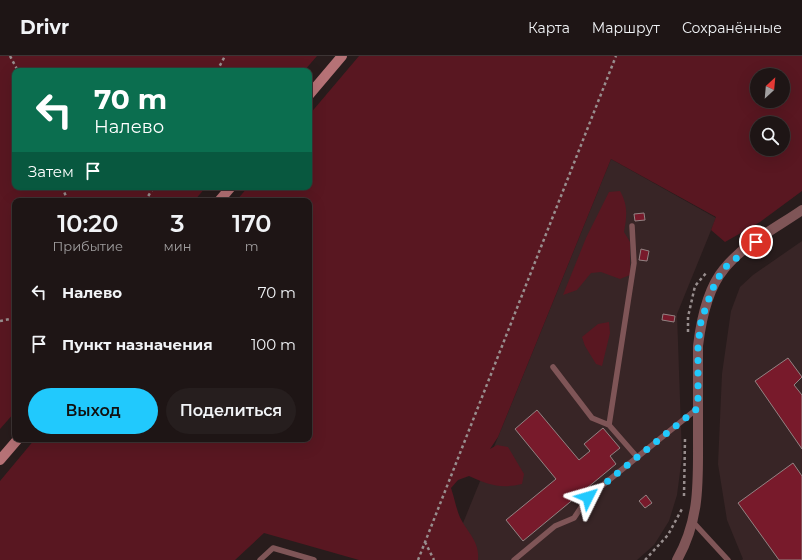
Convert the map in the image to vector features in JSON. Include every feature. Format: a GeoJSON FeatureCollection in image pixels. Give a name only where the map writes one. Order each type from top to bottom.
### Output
{"type":"FeatureCollection","features":[{"type":"Feature","properties":{"kind":"street"},"geometry":{"type":"LineString","coordinates":[[312,91],[342,56]]}},
{"type":"Feature","properties":{"kind":"street"},"geometry":{"type":"LineString","coordinates":[[222,198],[228,190]]}},
{"type":"Feature","properties":{"kind":"street"},"geometry":{"type":"LineString","coordinates":[[677,560],[685,545],[693,522],[698,495],[698,346],[701,321],[712,290],[723,269],[745,250],[802,210]]}},
{"type":"Feature","properties":{"kind":"street"},"geometry":{"type":"LineString","coordinates":[[0,460],[15,442]]}},
{"type":"Feature","properties":{"kind":"lane"},"geometry":{"type":"LineString","coordinates":[[610,425],[634,263],[632,226]]}},
{"type":"Feature","properties":{"kind":"lane"},"geometry":{"type":"LineString","coordinates":[[553,367],[592,418],[610,425],[637,457]]}},
{"type":"Feature","properties":{"kind":"lane"},"geometry":{"type":"LineString","coordinates":[[514,560],[556,526],[574,518],[588,497],[698,408]]}},
{"type":"Feature","properties":{"kind":"lane"},"geometry":{"type":"LineString","coordinates":[[693,522],[728,560]]}},
{"type":"Feature","properties":{"kind":"lane"},"geometry":{"type":"LineString","coordinates":[[260,560],[273,548],[314,560]]}},
{"type":"Feature","properties":{"kind":"path"},"geometry":{"type":"LineString","coordinates":[[10,56],[16,68]]}},
{"type":"Feature","properties":{"kind":"path"},"geometry":{"type":"LineString","coordinates":[[219,68],[225,56]]}},
{"type":"Feature","properties":{"kind":"path"},"geometry":{"type":"LineString","coordinates":[[418,560],[616,56]]}},
{"type":"Feature","properties":{"kind":"path"},"geometry":{"type":"LineString","coordinates":[[0,321],[12,319]]}},
{"type":"Feature","properties":{"kind":"path"},"geometry":{"type":"LineString","coordinates":[[425,542],[434,560]]}},
{"type":"Feature","properties":{"kind":"shaded area"},"geometry":{"type":"Polygon","coordinates":[[[0,56],[317,56],[307,68],[12,68],[12,190],[203,190],[197,198],[12,198],[12,415],[0,429],[0,56]]]}},
{"type":"Feature","properties":{"kind":"shaded area"},"geometry":{"type":"Polygon","coordinates":[[[359,56],[802,56],[802,191],[760,222],[725,242],[711,230],[716,217],[611,159],[498,437],[490,449],[497,445],[508,447],[524,474],[522,484],[501,486],[483,482],[469,476],[458,480],[451,488],[459,515],[475,541],[478,560],[359,560],[264,533],[235,560],[0,560],[0,481],[32,442],[312,442],[312,198],[239,198],[245,190],[312,190],[312,111],[359,56]]]}},
{"type":"Feature","properties":{"kind":"shaded area"},"geometry":{"type":"Polygon","coordinates":[[[611,159],[716,218],[677,314],[682,457],[677,495],[669,521],[654,545],[637,560],[448,560],[611,159]]]}},
{"type":"Feature","properties":{"kind":"shaded area"},"geometry":{"type":"Polygon","coordinates":[[[620,191],[623,196],[626,211],[624,232],[630,242],[630,275],[620,279],[601,272],[591,273],[577,290],[563,295],[586,238],[609,192],[620,191]]]}},
{"type":"Feature","properties":{"kind":"shaded area"},"geometry":{"type":"Polygon","coordinates":[[[802,241],[802,560],[742,560],[743,559],[727,520],[718,464],[722,374],[731,311],[740,287],[753,275],[802,241]]]}},
{"type":"Feature","properties":{"kind":"shaded area"},"geometry":{"type":"Polygon","coordinates":[[[609,322],[610,333],[602,366],[596,364],[585,346],[582,337],[598,324],[609,322]]]}},
{"type":"Feature","properties":{"kind":"building"},"geometry":{"type":"Polygon","coordinates":[[[644,213],[645,220],[635,221],[634,214],[644,213]]]}},
{"type":"Feature","properties":{"kind":"building"},"geometry":{"type":"Polygon","coordinates":[[[641,249],[649,251],[647,261],[639,260],[641,249]]]}},
{"type":"Feature","properties":{"kind":"building"},"geometry":{"type":"Polygon","coordinates":[[[663,314],[675,316],[674,322],[662,320],[663,314]]]}},
{"type":"Feature","properties":{"kind":"building"},"geometry":{"type":"Polygon","coordinates":[[[788,358],[802,377],[794,385],[802,395],[802,449],[755,381],[788,358]]]}},
{"type":"Feature","properties":{"kind":"building"},"geometry":{"type":"Polygon","coordinates":[[[537,410],[579,460],[590,451],[584,444],[603,428],[620,448],[610,456],[616,464],[523,541],[506,520],[556,479],[515,429],[537,410]]]}},
{"type":"Feature","properties":{"kind":"building"},"geometry":{"type":"Polygon","coordinates":[[[793,463],[802,476],[802,560],[779,560],[738,503],[793,463]]]}},
{"type":"Feature","properties":{"kind":"building"},"geometry":{"type":"Polygon","coordinates":[[[646,495],[652,503],[645,508],[639,501],[646,495]]]}},
{"type":"Feature","properties":{"kind":"route"},"geometry":{"type":"LineString","coordinates":[[588,497],[698,408],[698,346],[701,321],[712,290],[723,269],[756,242]]}}]}
